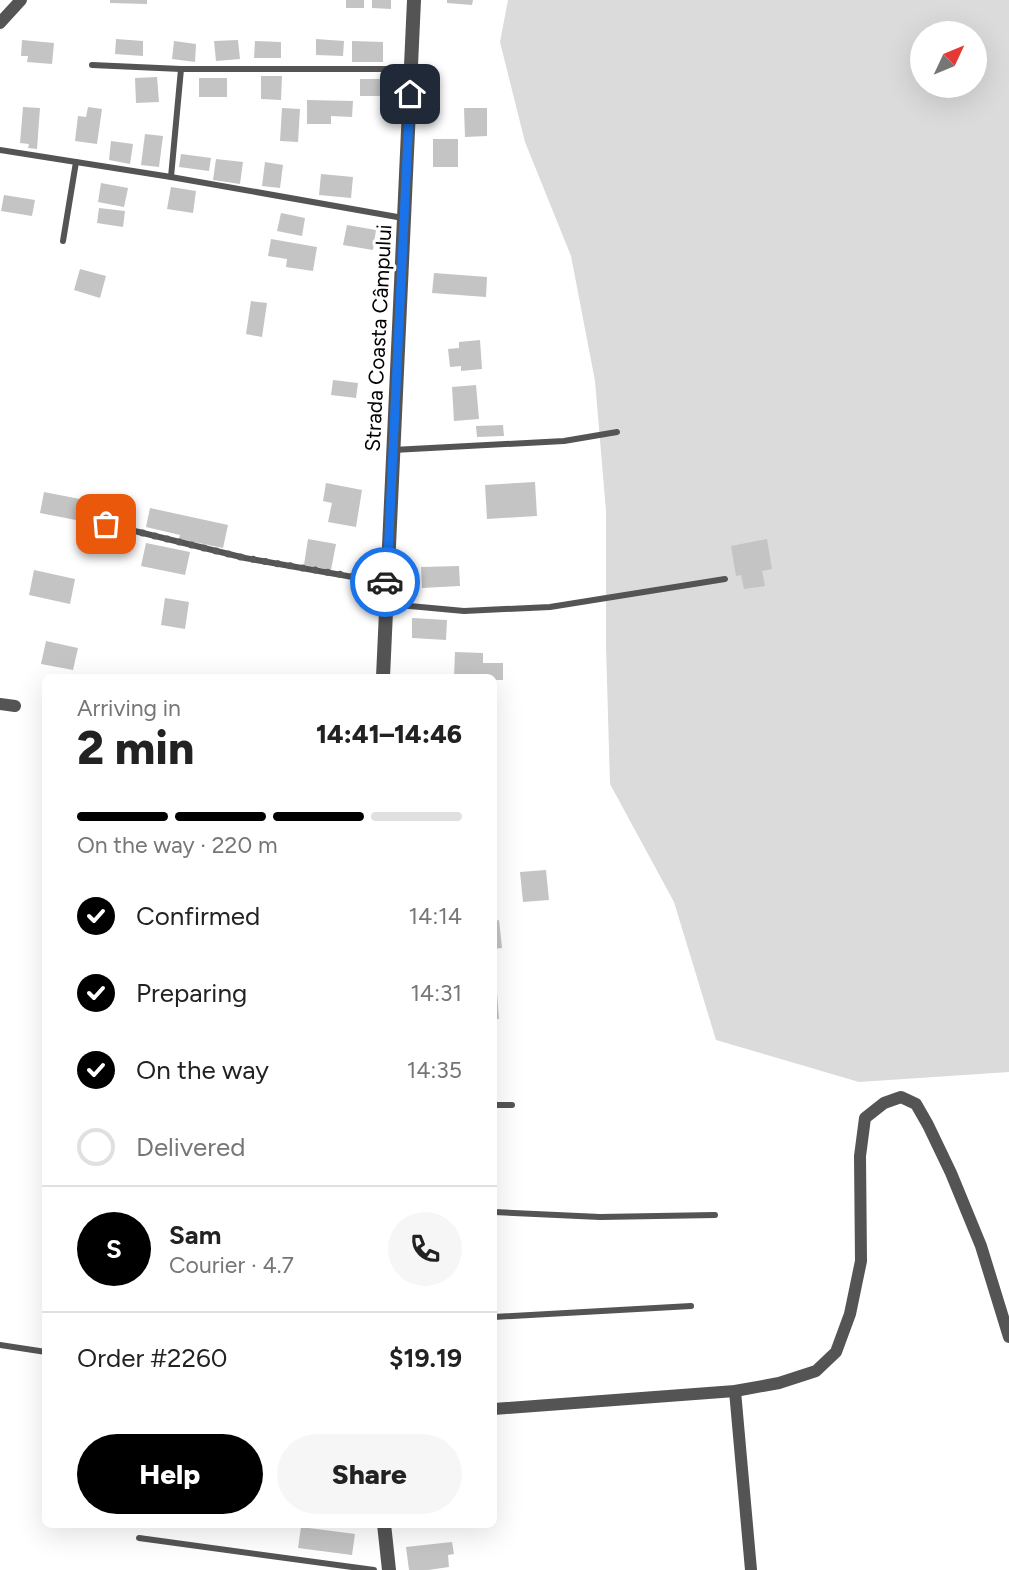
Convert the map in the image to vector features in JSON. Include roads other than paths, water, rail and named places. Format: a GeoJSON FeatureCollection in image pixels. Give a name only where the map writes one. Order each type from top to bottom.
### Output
{"type":"FeatureCollection","features":[{"type":"Feature","properties":{"kind":"street"},"geometry":{"type":"LineString","coordinates":[[0,23],[21,0]]}},
{"type":"Feature","properties":{"kind":"street","name":"Strada Coasta Câmpului"},"geometry":{"type":"LineString","coordinates":[[383,674],[414,0]]}},
{"type":"Feature","properties":{"kind":"street"},"geometry":{"type":"LineString","coordinates":[[0,704],[15,706]]}},
{"type":"Feature","properties":{"kind":"street"},"geometry":{"type":"LineString","coordinates":[[497,1409],[735,1391],[779,1383],[816,1371],[836,1352],[850,1314],[860,1261],[860,1156],[865,1118],[884,1102],[901,1097],[916,1104],[951,1173],[981,1246],[1009,1337]]}},
{"type":"Feature","properties":{"kind":"street"},"geometry":{"type":"LineString","coordinates":[[735,1391],[751,1570]]}},
{"type":"Feature","properties":{"kind":"street"},"geometry":{"type":"LineString","coordinates":[[384,1528],[389,1570]]}},
{"type":"Feature","properties":{"kind":"lane"},"geometry":{"type":"LineString","coordinates":[[92,65],[181,69],[412,69]]}},
{"type":"Feature","properties":{"kind":"lane"},"geometry":{"type":"LineString","coordinates":[[171,177],[181,69]]}},
{"type":"Feature","properties":{"kind":"lane"},"geometry":{"type":"LineString","coordinates":[[0,150],[171,177],[404,219]]}},
{"type":"Feature","properties":{"kind":"lane"},"geometry":{"type":"LineString","coordinates":[[63,241],[76,162]]}},
{"type":"Feature","properties":{"kind":"lane"},"geometry":{"type":"LineString","coordinates":[[393,450],[564,441],[617,432]]}},
{"type":"Feature","properties":{"kind":"lane"},"geometry":{"type":"LineString","coordinates":[[106,524],[245,558],[387,583]]}},
{"type":"Feature","properties":{"kind":"lane"},"geometry":{"type":"LineString","coordinates":[[386,604],[464,611],[550,607],[726,579]]}},
{"type":"Feature","properties":{"kind":"lane"},"geometry":{"type":"LineString","coordinates":[[497,1105],[512,1105]]}},
{"type":"Feature","properties":{"kind":"lane"},"geometry":{"type":"LineString","coordinates":[[497,1212],[600,1217],[715,1216]]}},
{"type":"Feature","properties":{"kind":"lane"},"geometry":{"type":"LineString","coordinates":[[497,1317],[691,1306]]}},
{"type":"Feature","properties":{"kind":"lane"},"geometry":{"type":"LineString","coordinates":[[0,1345],[42,1351]]}},
{"type":"Feature","properties":{"kind":"lane"},"geometry":{"type":"LineString","coordinates":[[139,1538],[374,1570]]}}]}
